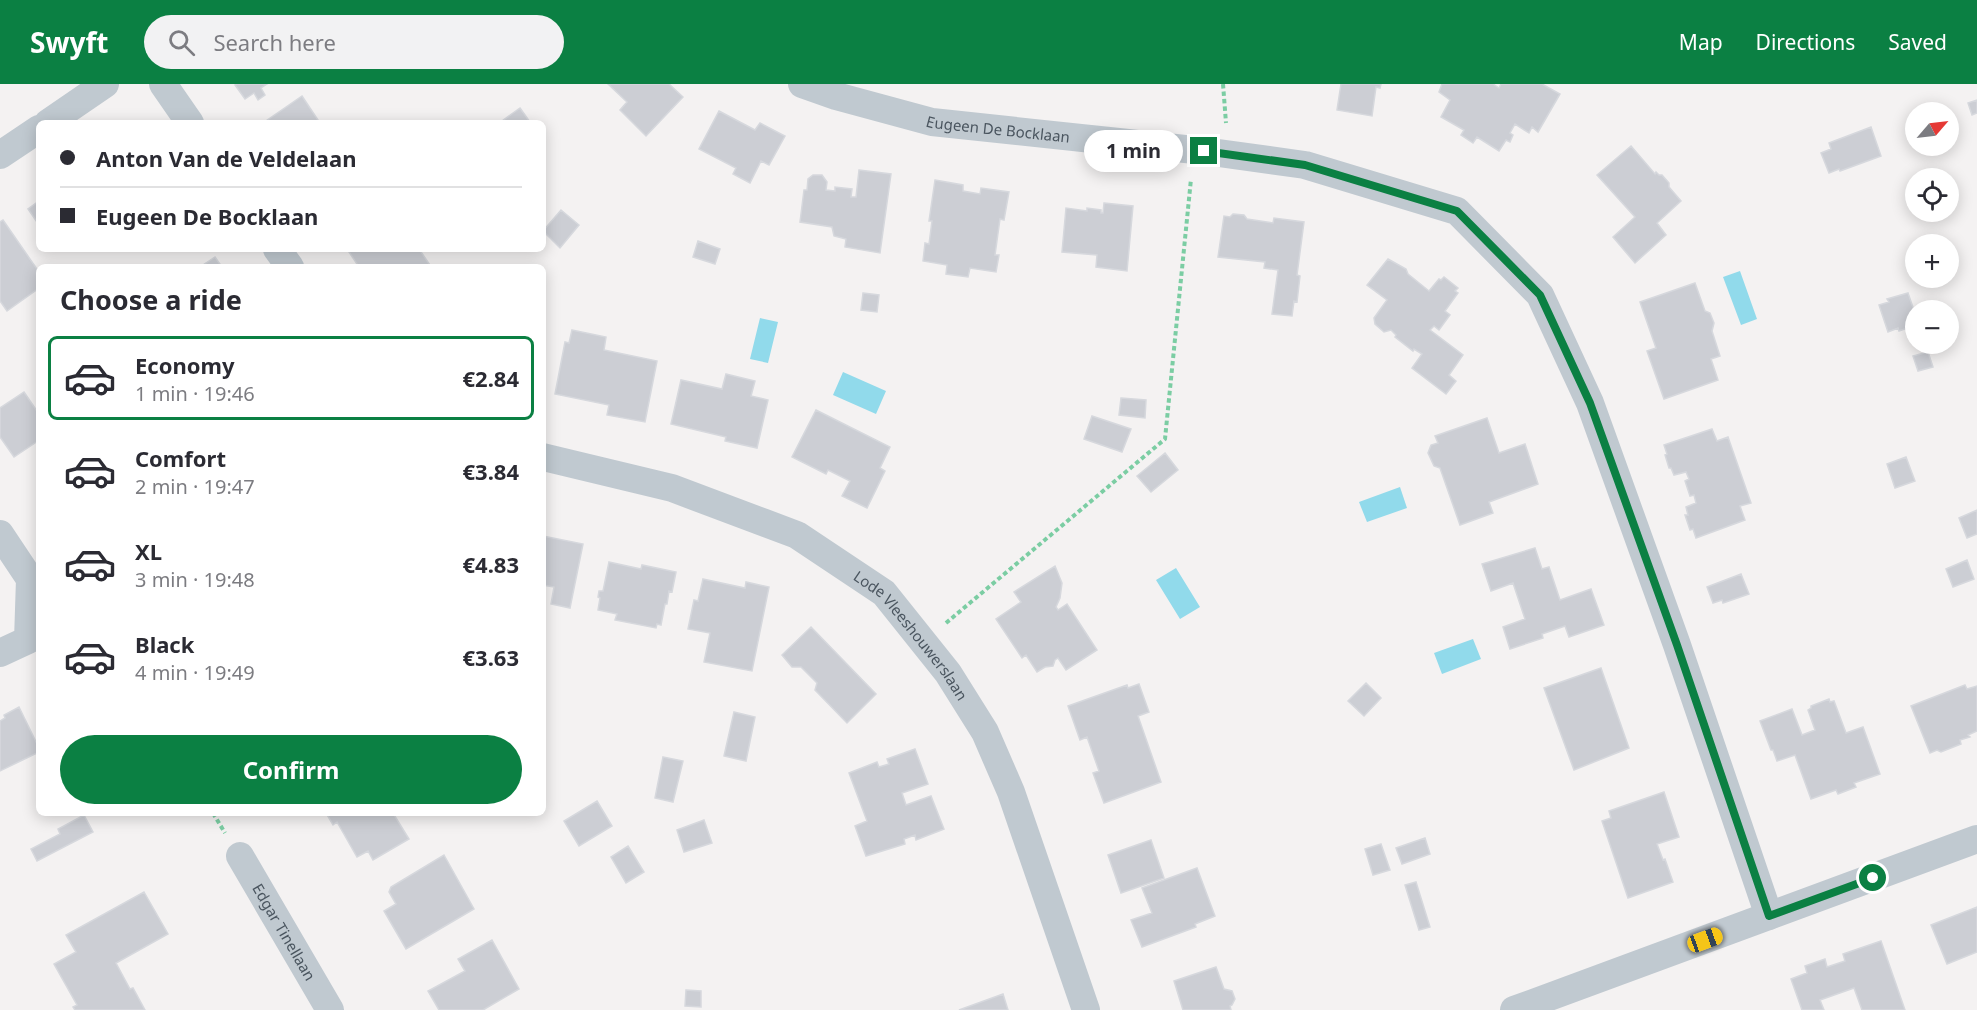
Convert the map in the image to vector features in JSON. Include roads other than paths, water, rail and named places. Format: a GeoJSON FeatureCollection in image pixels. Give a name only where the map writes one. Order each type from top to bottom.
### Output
{"type":"FeatureCollection","features":[{"type":"Feature","properties":{"kind":"street"},"geometry":{"type":"LineString","coordinates":[[52,120],[105,84]]}},
{"type":"Feature","properties":{"kind":"street"},"geometry":{"type":"LineString","coordinates":[[163,84],[188,120]]}},
{"type":"Feature","properties":{"kind":"street","name":"Eugeen De Bocklaan"},"geometry":{"type":"LineString","coordinates":[[802,84],[836,96],[932,122],[1215,152],[1305,165],[1457,211],[1540,295],[1594,414],[1677,645],[1769,916]]}},
{"type":"Feature","properties":{"kind":"street"},"geometry":{"type":"LineString","coordinates":[[0,155],[36,131]]}},
{"type":"Feature","properties":{"kind":"street","name":"Lode Vleeshouwerslaan"},"geometry":{"type":"LineString","coordinates":[[546,458],[672,488],[797,535],[884,593],[948,673],[985,732],[1011,792],[1086,1010]]}},
{"type":"Feature","properties":{"kind":"street"},"geometry":{"type":"LineString","coordinates":[[0,534],[30,579],[28,640],[0,653]]}},
{"type":"Feature","properties":{"kind":"street"},"geometry":{"type":"LineString","coordinates":[[1514,1010],[1977,839]]}},
{"type":"Feature","properties":{"kind":"street","name":"Edgar Tinellaan"},"geometry":{"type":"LineString","coordinates":[[240,856],[330,1010]]}},
{"type":"Feature","properties":{"kind":"water"},"geometry":{"type":"Polygon","coordinates":[[[1740,271],[1757,319],[1741,325],[1723,277],[1740,271]]]}},
{"type":"Feature","properties":{"kind":"water"},"geometry":{"type":"Polygon","coordinates":[[[760,318],[778,322],[768,363],[750,359],[760,318]]]}},
{"type":"Feature","properties":{"kind":"water"},"geometry":{"type":"Polygon","coordinates":[[[843,372],[886,391],[876,414],[833,395],[843,372]]]}},
{"type":"Feature","properties":{"kind":"water"},"geometry":{"type":"Polygon","coordinates":[[[1400,487],[1407,508],[1367,522],[1359,502],[1400,487]]]}},
{"type":"Feature","properties":{"kind":"water"},"geometry":{"type":"Polygon","coordinates":[[[1176,568],[1200,607],[1180,619],[1156,580],[1176,568]]]}},
{"type":"Feature","properties":{"kind":"water"},"geometry":{"type":"Polygon","coordinates":[[[1473,639],[1481,659],[1442,674],[1434,653],[1473,639]]]}}]}
